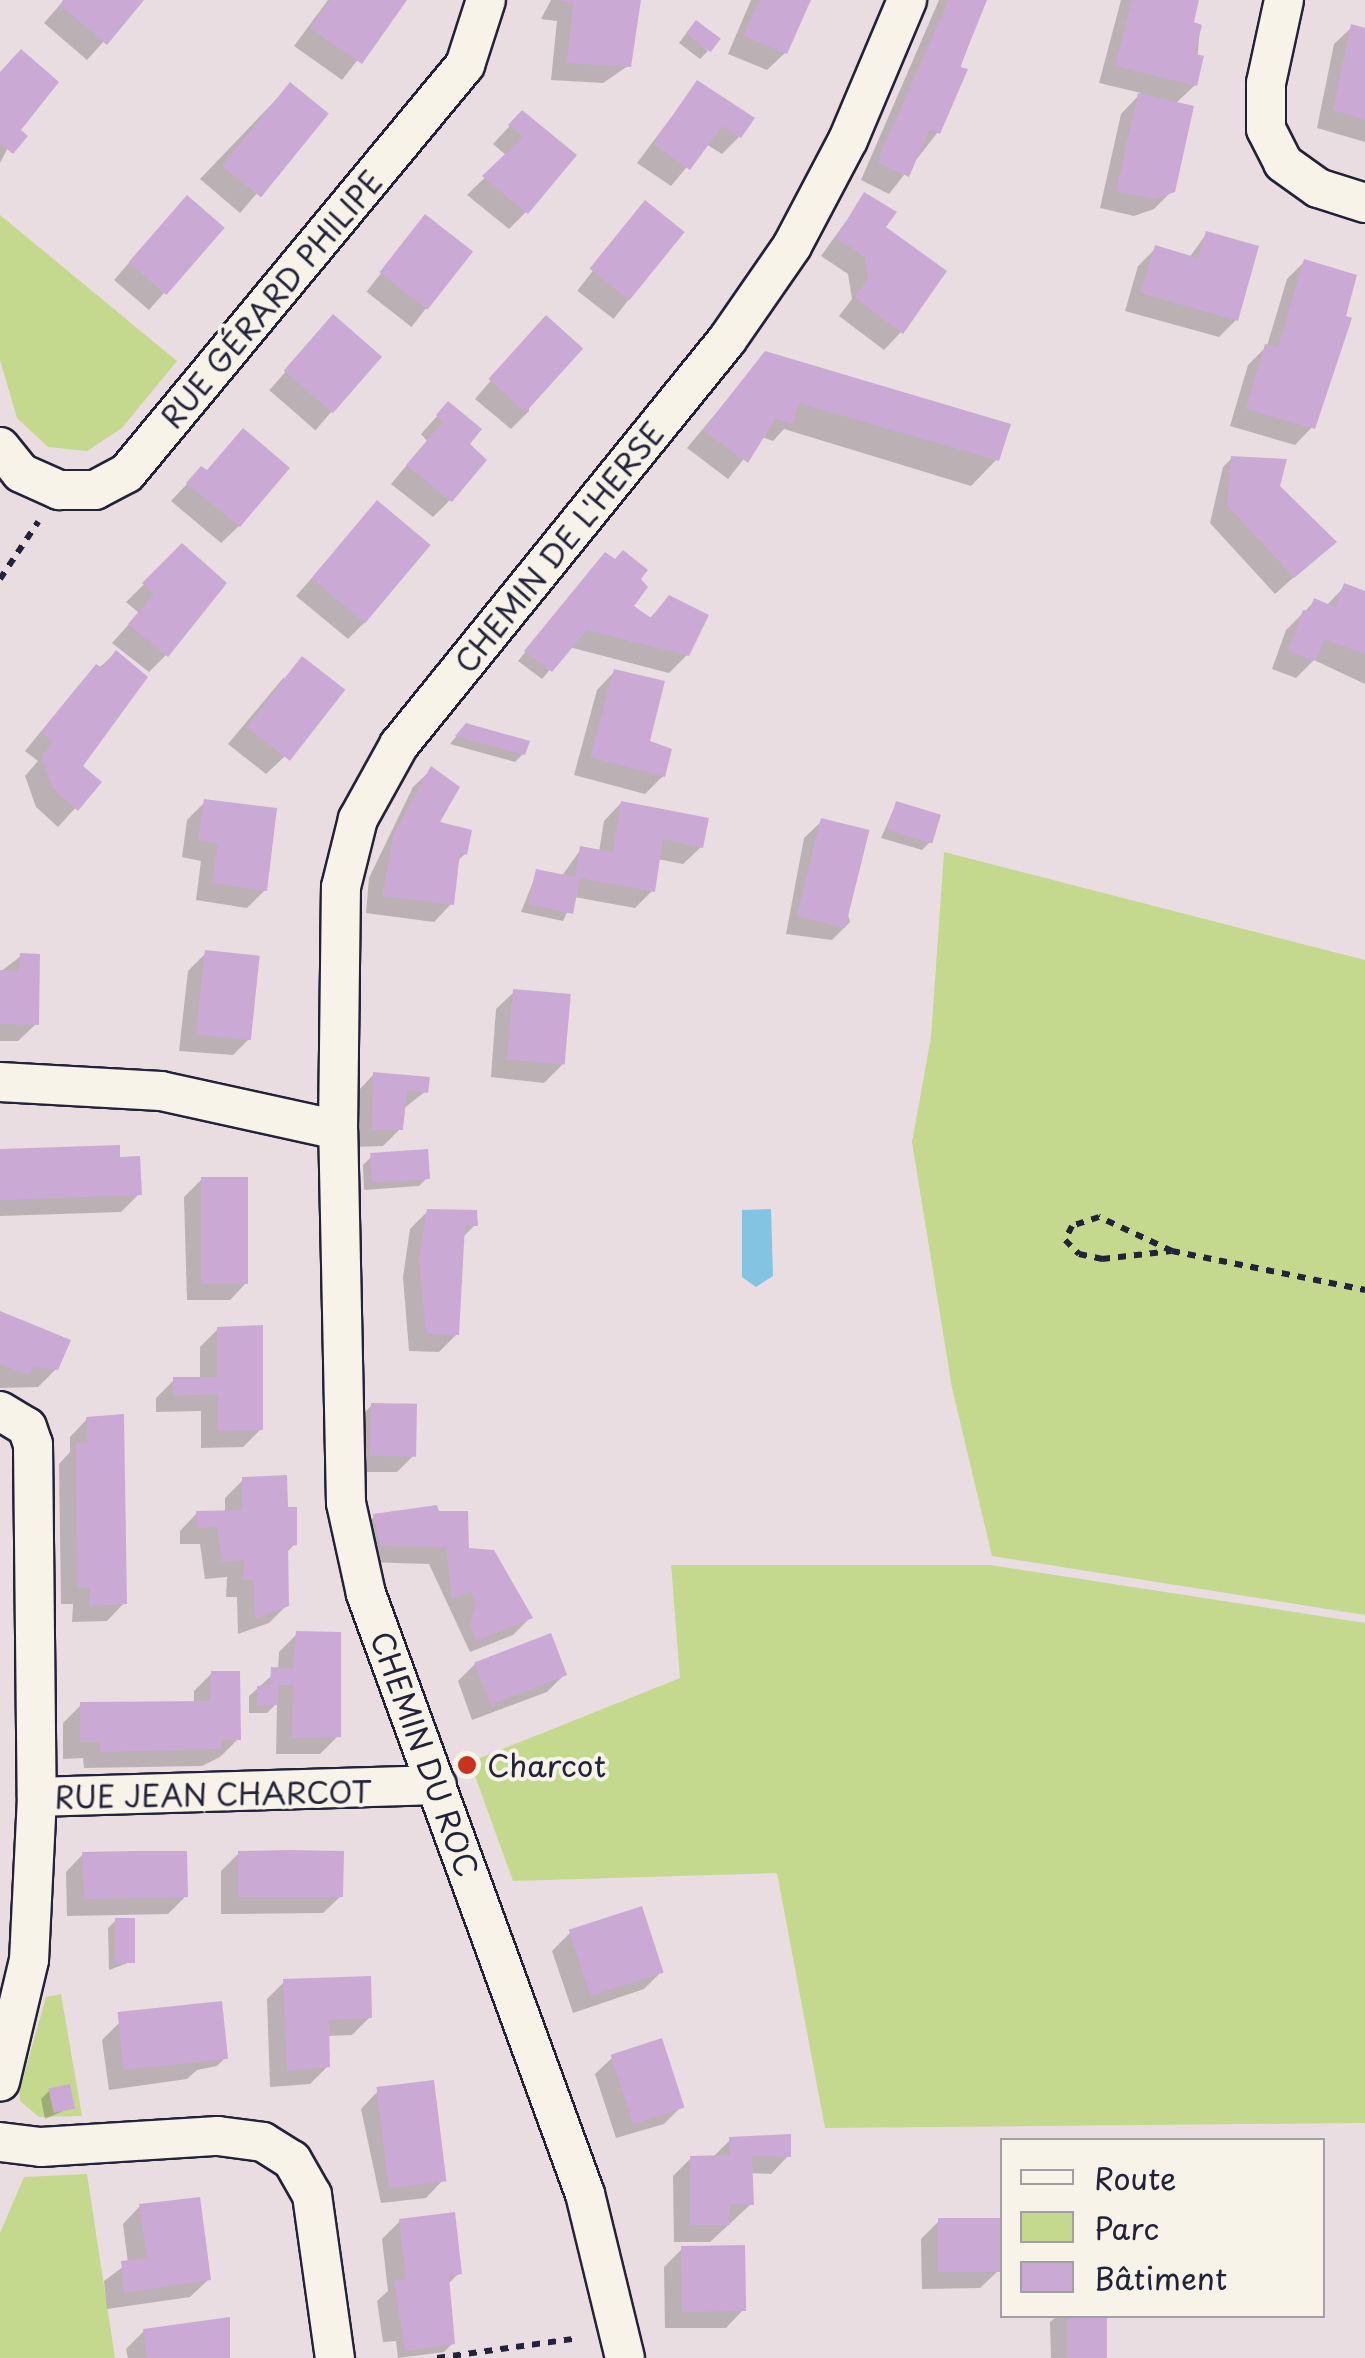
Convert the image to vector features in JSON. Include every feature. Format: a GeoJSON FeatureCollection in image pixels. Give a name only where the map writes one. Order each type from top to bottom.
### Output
{"type":"FeatureCollection","features":[{"type":"Feature","properties":{"kind":"street","name":"RUE GÉRARD PHILIPE"},"geometry":{"type":"LineString","coordinates":[[58,490],[95,490],[127,473],[465,65],[486,0]]}},
{"type":"Feature","properties":{"kind":"street","name":"CHEMIN DE L'HERSE"},"geometry":{"type":"LineString","coordinates":[[338,1130],[341,887],[358,819],[399,746],[727,340],[792,246],[848,140],[907,0]]}},
{"type":"Feature","properties":{"kind":"street"},"geometry":{"type":"LineString","coordinates":[[1284,0],[1266,83],[1266,129],[1283,163],[1318,188],[1365,203]]}},
{"type":"Feature","properties":{"kind":"street"},"geometry":{"type":"LineString","coordinates":[[0,447],[22,473],[58,490]]}},
{"type":"Feature","properties":{"kind":"street"},"geometry":{"type":"LineString","coordinates":[[0,1082],[161,1091],[338,1130]]}},
{"type":"Feature","properties":{"kind":"street","name":"CHEMIN DU ROC"},"geometry":{"type":"LineString","coordinates":[[338,1130],[346,1504],[366,1594],[585,2194],[625,2358]]}},
{"type":"Feature","properties":{"kind":"street"},"geometry":{"type":"LineString","coordinates":[[0,1411],[26,1428],[33,1444],[17,1565],[37,1797]]}},
{"type":"Feature","properties":{"kind":"street","name":"RUE JEAN CHARCOT"},"geometry":{"type":"LineString","coordinates":[[0,2082],[29,1960],[37,1797],[437,1785]]}},
{"type":"Feature","properties":{"kind":"street"},"geometry":{"type":"LineString","coordinates":[[0,2142],[41,2147],[218,2136],[262,2142],[292,2160],[312,2195],[334,2358]]}},
{"type":"Feature","properties":{"kind":"path"},"geometry":{"type":"LineString","coordinates":[[0,579],[58,490]]}},
{"type":"Feature","properties":{"kind":"path"},"geometry":{"type":"LineString","coordinates":[[1172,1252],[1102,1259],[1079,1254],[1064,1240],[1072,1226],[1099,1217],[1172,1252],[1365,1290]]}},
{"type":"Feature","properties":{"kind":"path"},"geometry":{"type":"LineString","coordinates":[[437,2358],[582,2338]]}},
{"type":"Feature","properties":{"kind":"green space"},"geometry":{"type":"Polygon","coordinates":[[[0,215],[177,361],[122,428],[87,451],[48,447],[17,418],[0,360],[0,215]]]}},
{"type":"Feature","properties":{"kind":"green space"},"geometry":{"type":"Polygon","coordinates":[[[944,852],[1365,960],[1365,1615],[992,1556],[952,1388],[912,1142],[931,1037],[944,852]]]}},
{"type":"Feature","properties":{"kind":"green space"},"geometry":{"type":"Polygon","coordinates":[[[671,1565],[991,1565],[1365,1623],[1365,2123],[825,2128],[777,1873],[513,1881],[470,1762],[680,1678],[671,1565]]]}},
{"type":"Feature","properties":{"kind":"green space"},"geometry":{"type":"Polygon","coordinates":[[[61,1994],[82,2116],[39,2117],[20,2101],[20,2089],[46,1997],[61,1994]]]}},
{"type":"Feature","properties":{"kind":"green space"},"geometry":{"type":"Polygon","coordinates":[[[87,2174],[115,2358],[0,2358],[0,2233],[24,2177],[87,2174]]]}},
{"type":"Feature","properties":{"kind":"water"},"geometry":{"type":"Polygon","coordinates":[[[771,1209],[773,1276],[756,1287],[742,1277],[742,1210],[771,1209]]]}},
{"type":"Feature","properties":{"kind":"building"},"geometry":{"type":"Polygon","coordinates":[[[63,0],[144,0],[107,45],[60,5],[63,0]]]}},
{"type":"Feature","properties":{"kind":"building"},"geometry":{"type":"Polygon","coordinates":[[[330,0],[407,0],[362,64],[310,28],[330,0]]]}},
{"type":"Feature","properties":{"kind":"building"},"geometry":{"type":"Polygon","coordinates":[[[557,0],[641,0],[631,67],[567,63],[573,4],[557,0]]]}},
{"type":"Feature","properties":{"kind":"building"},"geometry":{"type":"Polygon","coordinates":[[[759,0],[811,0],[787,54],[744,36],[759,0]]]}},
{"type":"Feature","properties":{"kind":"building"},"geometry":{"type":"Polygon","coordinates":[[[949,0],[987,0],[960,67],[968,69],[940,134],[929,130],[909,177],[877,162],[949,0]]]}},
{"type":"Feature","properties":{"kind":"building"},"geometry":{"type":"Polygon","coordinates":[[[1132,0],[1199,0],[1194,22],[1202,25],[1195,54],[1204,56],[1197,86],[1115,66],[1132,0]]]}},
{"type":"Feature","properties":{"kind":"building"},"geometry":{"type":"Polygon","coordinates":[[[696,20],[721,39],[711,52],[686,34],[696,20]]]}},
{"type":"Feature","properties":{"kind":"building"},"geometry":{"type":"Polygon","coordinates":[[[1351,24],[1365,28],[1365,120],[1333,110],[1351,24]]]}},
{"type":"Feature","properties":{"kind":"building"},"geometry":{"type":"Polygon","coordinates":[[[21,49],[59,82],[21,130],[28,136],[13,154],[0,143],[0,72],[21,49]]]}},
{"type":"Feature","properties":{"kind":"building"},"geometry":{"type":"Polygon","coordinates":[[[697,80],[755,118],[741,138],[722,126],[690,170],[653,144],[697,80]]]}},
{"type":"Feature","properties":{"kind":"building"},"geometry":{"type":"Polygon","coordinates":[[[290,82],[329,113],[261,197],[222,166],[290,82]]]}},
{"type":"Feature","properties":{"kind":"building"},"geometry":{"type":"Polygon","coordinates":[[[1138,93],[1194,106],[1175,192],[1154,199],[1116,191],[1138,93]]]}},
{"type":"Feature","properties":{"kind":"building"},"geometry":{"type":"Polygon","coordinates":[[[522,110],[577,155],[528,214],[482,176],[523,137],[508,125],[522,110]]]}},
{"type":"Feature","properties":{"kind":"building"},"geometry":{"type":"Polygon","coordinates":[[[864,192],[897,212],[886,227],[947,271],[903,334],[855,297],[868,279],[865,257],[836,238],[864,192]]]}},
{"type":"Feature","properties":{"kind":"building"},"geometry":{"type":"Polygon","coordinates":[[[187,195],[225,228],[166,295],[129,262],[187,195]]]}},
{"type":"Feature","properties":{"kind":"building"},"geometry":{"type":"Polygon","coordinates":[[[645,200],[685,232],[629,300],[590,268],[645,200]]]}},
{"type":"Feature","properties":{"kind":"building"},"geometry":{"type":"Polygon","coordinates":[[[425,214],[473,252],[428,310],[379,272],[425,214]]]}},
{"type":"Feature","properties":{"kind":"building"},"geometry":{"type":"Polygon","coordinates":[[[1206,231],[1259,246],[1238,321],[1141,293],[1155,245],[1198,258],[1206,231]]]}},
{"type":"Feature","properties":{"kind":"building"},"geometry":{"type":"Polygon","coordinates":[[[1304,259],[1357,275],[1346,316],[1352,318],[1315,429],[1246,409],[1265,344],[1278,347],[1304,259]]]}},
{"type":"Feature","properties":{"kind":"building"},"geometry":{"type":"Polygon","coordinates":[[[333,314],[382,357],[333,413],[284,371],[333,314]]]}},
{"type":"Feature","properties":{"kind":"building"},"geometry":{"type":"Polygon","coordinates":[[[546,315],[583,348],[526,412],[488,379],[546,315]]]}},
{"type":"Feature","properties":{"kind":"building"},"geometry":{"type":"Polygon","coordinates":[[[765,351],[1011,424],[999,461],[799,403],[793,424],[775,419],[748,463],[703,430],[765,351]]]}},
{"type":"Feature","properties":{"kind":"building"},"geometry":{"type":"Polygon","coordinates":[[[448,401],[482,429],[470,444],[487,460],[452,502],[406,465],[443,422],[436,415],[448,401]]]}},
{"type":"Feature","properties":{"kind":"building"},"geometry":{"type":"Polygon","coordinates":[[[243,428],[290,468],[240,527],[186,483],[201,466],[207,470],[243,428]]]}},
{"type":"Feature","properties":{"kind":"building"},"geometry":{"type":"Polygon","coordinates":[[[1231,456],[1287,459],[1280,486],[1337,542],[1294,578],[1227,505],[1231,456]]]}},
{"type":"Feature","properties":{"kind":"building"},"geometry":{"type":"Polygon","coordinates":[[[377,500],[431,545],[365,623],[311,578],[377,500]]]}},
{"type":"Feature","properties":{"kind":"building"},"geometry":{"type":"Polygon","coordinates":[[[182,543],[227,583],[168,657],[128,624],[154,594],[142,583],[182,543]]]}},
{"type":"Feature","properties":{"kind":"building"},"geometry":{"type":"Polygon","coordinates":[[[623,550],[648,570],[641,579],[648,587],[634,606],[651,618],[669,595],[709,615],[689,656],[587,630],[552,672],[524,651],[605,552],[615,559],[623,550]]]}},
{"type":"Feature","properties":{"kind":"building"},"geometry":{"type":"Polygon","coordinates":[[[1344,583],[1365,591],[1365,654],[1324,639],[1316,661],[1288,651],[1303,610],[1309,611],[1314,598],[1335,607],[1344,583]]]}},
{"type":"Feature","properties":{"kind":"building"},"geometry":{"type":"Polygon","coordinates":[[[116,650],[148,677],[83,766],[102,782],[78,811],[53,789],[41,756],[53,742],[41,732],[96,664],[102,668],[116,650]]]}},
{"type":"Feature","properties":{"kind":"building"},"geometry":{"type":"Polygon","coordinates":[[[302,656],[345,690],[290,761],[247,727],[302,656]]]}},
{"type":"Feature","properties":{"kind":"building"},"geometry":{"type":"Polygon","coordinates":[[[614,669],[665,681],[650,741],[672,749],[665,777],[590,757],[614,669]]]}},
{"type":"Feature","properties":{"kind":"building"},"geometry":{"type":"Polygon","coordinates":[[[466,723],[530,741],[525,755],[455,736],[466,723]]]}},
{"type":"Feature","properties":{"kind":"building"},"geometry":{"type":"Polygon","coordinates":[[[431,766],[460,787],[440,822],[472,830],[467,855],[460,853],[454,905],[382,896],[394,834],[431,766]]]}},
{"type":"Feature","properties":{"kind":"building"},"geometry":{"type":"Polygon","coordinates":[[[204,799],[277,808],[267,891],[212,883],[218,844],[198,840],[204,799]]]}},
{"type":"Feature","properties":{"kind":"building"},"geometry":{"type":"Polygon","coordinates":[[[621,801],[709,818],[703,848],[663,839],[655,892],[580,878],[573,914],[528,904],[536,869],[575,877],[580,846],[613,852],[621,801]]]}},
{"type":"Feature","properties":{"kind":"building"},"geometry":{"type":"Polygon","coordinates":[[[896,801],[941,815],[932,843],[887,830],[896,801]]]}},
{"type":"Feature","properties":{"kind":"building"},"geometry":{"type":"Polygon","coordinates":[[[821,818],[870,830],[845,928],[797,916],[821,818]]]}},
{"type":"Feature","properties":{"kind":"building"},"geometry":{"type":"Polygon","coordinates":[[[205,950],[260,956],[251,1040],[196,1035],[205,950]]]}},
{"type":"Feature","properties":{"kind":"building"},"geometry":{"type":"Polygon","coordinates":[[[20,953],[40,954],[39,1025],[0,1024],[0,970],[19,971],[20,953]]]}},
{"type":"Feature","properties":{"kind":"building"},"geometry":{"type":"Polygon","coordinates":[[[513,989],[571,994],[565,1065],[507,1060],[513,989]]]}},
{"type":"Feature","properties":{"kind":"building"},"geometry":{"type":"Polygon","coordinates":[[[373,1072],[430,1077],[428,1093],[407,1090],[403,1130],[372,1130],[373,1072]]]}},
{"type":"Feature","properties":{"kind":"building"},"geometry":{"type":"Polygon","coordinates":[[[120,1145],[120,1157],[140,1156],[142,1195],[0,1200],[0,1149],[120,1145]]]}},
{"type":"Feature","properties":{"kind":"building"},"geometry":{"type":"Polygon","coordinates":[[[428,1149],[430,1179],[372,1183],[370,1153],[428,1149]]]}},
{"type":"Feature","properties":{"kind":"building"},"geometry":{"type":"Polygon","coordinates":[[[201,1177],[248,1177],[248,1284],[201,1284],[201,1177]]]}},
{"type":"Feature","properties":{"kind":"building"},"geometry":{"type":"Polygon","coordinates":[[[427,1209],[477,1210],[478,1226],[465,1226],[459,1335],[426,1334],[419,1258],[427,1209]]]}},
{"type":"Feature","properties":{"kind":"building"},"geometry":{"type":"Polygon","coordinates":[[[0,1311],[71,1340],[58,1370],[34,1367],[29,1375],[0,1364],[0,1311]]]}},
{"type":"Feature","properties":{"kind":"building"},"geometry":{"type":"Polygon","coordinates":[[[263,1325],[263,1430],[218,1431],[218,1394],[173,1396],[173,1377],[217,1377],[217,1327],[263,1325]]]}},
{"type":"Feature","properties":{"kind":"building"},"geometry":{"type":"Polygon","coordinates":[[[371,1403],[417,1404],[416,1457],[370,1456],[371,1403]]]}},
{"type":"Feature","properties":{"kind":"building"},"geometry":{"type":"Polygon","coordinates":[[[124,1414],[127,1604],[89,1606],[90,1587],[77,1588],[76,1443],[88,1442],[86,1417],[124,1414]]]}},
{"type":"Feature","properties":{"kind":"building"},"geometry":{"type":"Polygon","coordinates":[[[287,1475],[288,1507],[297,1507],[297,1545],[288,1546],[289,1606],[255,1619],[254,1580],[243,1580],[244,1560],[222,1562],[217,1527],[197,1528],[196,1511],[242,1510],[242,1477],[287,1475]]]}},
{"type":"Feature","properties":{"kind":"building"},"geometry":{"type":"Polygon","coordinates":[[[437,1505],[439,1511],[468,1511],[469,1548],[494,1550],[533,1618],[476,1641],[470,1623],[476,1605],[471,1591],[452,1599],[446,1547],[380,1546],[373,1514],[437,1505]]]}},
{"type":"Feature","properties":{"kind":"building"},"geometry":{"type":"Polygon","coordinates":[[[296,1631],[341,1632],[341,1737],[292,1738],[293,1685],[279,1685],[278,1705],[257,1706],[257,1686],[270,1685],[271,1667],[293,1668],[296,1631]]]}},
{"type":"Feature","properties":{"kind":"building"},"geometry":{"type":"Polygon","coordinates":[[[551,1633],[567,1675],[491,1704],[474,1662],[551,1633]]]}},
{"type":"Feature","properties":{"kind":"building"},"geometry":{"type":"Polygon","coordinates":[[[211,1671],[240,1671],[241,1740],[222,1740],[222,1749],[100,1752],[100,1742],[80,1742],[80,1702],[210,1701],[211,1671]]]}},
{"type":"Feature","properties":{"kind":"building"},"geometry":{"type":"Polygon","coordinates":[[[187,1851],[188,1897],[84,1899],[82,1852],[187,1851]]]}},
{"type":"Feature","properties":{"kind":"building"},"geometry":{"type":"Polygon","coordinates":[[[238,1851],[344,1851],[343,1897],[238,1897],[238,1851]]]}},
{"type":"Feature","properties":{"kind":"building"},"geometry":{"type":"Polygon","coordinates":[[[642,1906],[664,1973],[590,1996],[569,1930],[642,1906]]]}},
{"type":"Feature","properties":{"kind":"building"},"geometry":{"type":"Polygon","coordinates":[[[115,1918],[135,1918],[135,1963],[115,1963],[115,1918]]]}},
{"type":"Feature","properties":{"kind":"building"},"geometry":{"type":"Polygon","coordinates":[[[371,1976],[372,2018],[329,2020],[330,2067],[287,2071],[283,1979],[371,1976]]]}},
{"type":"Feature","properties":{"kind":"building"},"geometry":{"type":"Polygon","coordinates":[[[222,2001],[228,2059],[124,2070],[118,2012],[222,2001]]]}},
{"type":"Feature","properties":{"kind":"building"},"geometry":{"type":"Polygon","coordinates":[[[662,2038],[685,2107],[633,2124],[611,2055],[662,2038]]]}},
{"type":"Feature","properties":{"kind":"building"},"geometry":{"type":"Polygon","coordinates":[[[434,2080],[446,2181],[389,2188],[376,2087],[434,2080]]]}},
{"type":"Feature","properties":{"kind":"building"},"geometry":{"type":"Polygon","coordinates":[[[70,2084],[75,2108],[54,2113],[48,2089],[70,2084]]]}},
{"type":"Feature","properties":{"kind":"building"},"geometry":{"type":"Polygon","coordinates":[[[791,2134],[791,2157],[752,2156],[754,2205],[730,2204],[730,2225],[690,2225],[690,2156],[730,2155],[729,2137],[791,2134]]]}},
{"type":"Feature","properties":{"kind":"building"},"geometry":{"type":"Polygon","coordinates":[[[200,2197],[211,2280],[124,2293],[121,2261],[147,2258],[139,2204],[200,2197]]]}},
{"type":"Feature","properties":{"kind":"building"},"geometry":{"type":"Polygon","coordinates":[[[455,2212],[462,2274],[449,2276],[455,2344],[405,2351],[394,2281],[406,2280],[399,2219],[455,2212]]]}},
{"type":"Feature","properties":{"kind":"building"},"geometry":{"type":"Polygon","coordinates":[[[938,2218],[1000,2218],[1000,2272],[938,2272],[938,2218]]]}},
{"type":"Feature","properties":{"kind":"building"},"geometry":{"type":"Polygon","coordinates":[[[745,2245],[746,2311],[682,2312],[681,2246],[745,2245]]]}},
{"type":"Feature","properties":{"kind":"building"},"geometry":{"type":"Polygon","coordinates":[[[230,2317],[230,2358],[147,2358],[143,2329],[230,2317]]]}},
{"type":"Feature","properties":{"kind":"building"},"geometry":{"type":"Polygon","coordinates":[[[1067,2318],[1107,2318],[1107,2358],[1067,2358],[1067,2318]]]}},
{"type":"Feature","properties":{"kind":"place","name":"Charcot"},"geometry":{"type":"Point","coordinates":[467,1765]}}]}
